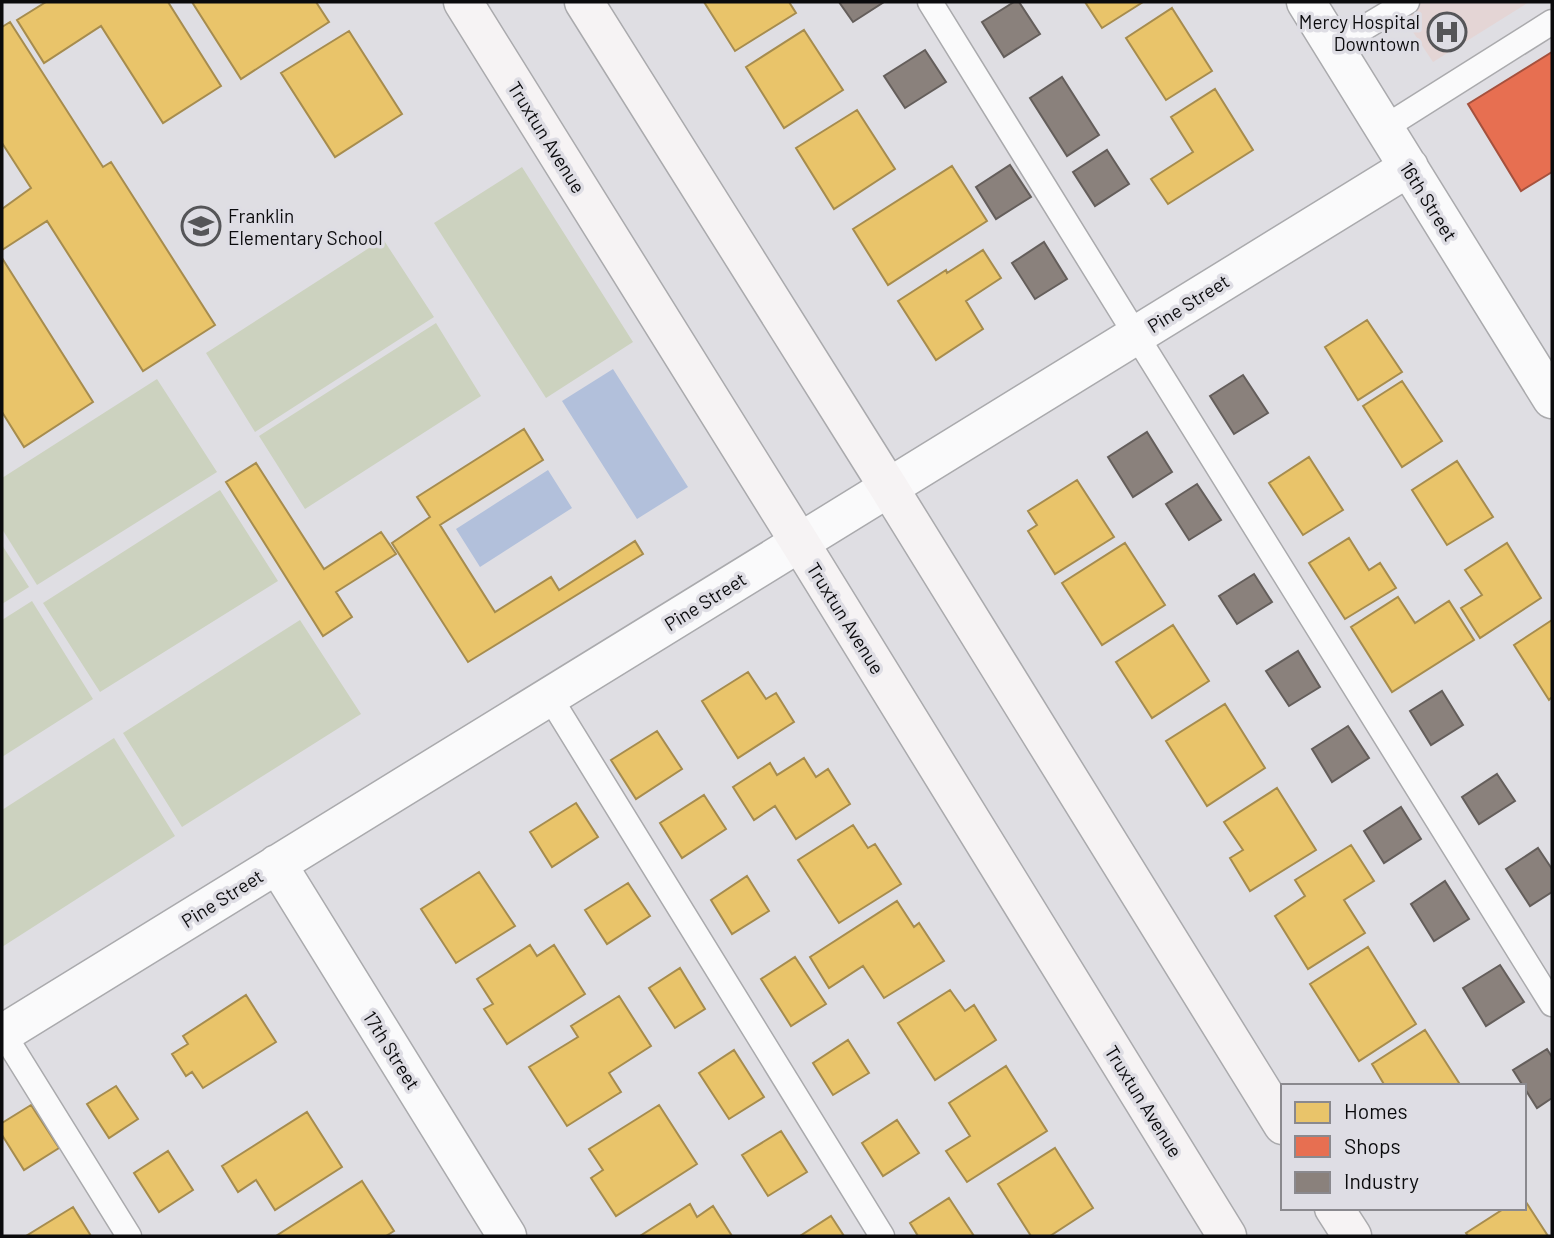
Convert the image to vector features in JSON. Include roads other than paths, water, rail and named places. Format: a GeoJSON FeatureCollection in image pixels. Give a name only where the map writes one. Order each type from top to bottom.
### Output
{"type":"FeatureCollection","features":[{"type":"Feature","properties":{"kind":"main road","name":"Truxtun Avenue"},"geometry":{"type":"LineString","coordinates":[[463,2],[800,542],[1227,1236]]}},
{"type":"Feature","properties":{"kind":"main road"},"geometry":{"type":"LineString","coordinates":[[584,2],[889,488],[1281,1122]]}},
{"type":"Feature","properties":{"kind":"main road"},"geometry":{"type":"LineString","coordinates":[[1335,1210],[1352,1236]]}},
{"type":"Feature","properties":{"kind":"street","name":"16th Street"},"geometry":{"type":"LineString","coordinates":[[1306,2],[1552,400]]}},
{"type":"Feature","properties":{"kind":"street","name":"Pine Street"},"geometry":{"type":"LineString","coordinates":[[3,1034],[1409,167]]}},
{"type":"Feature","properties":{"kind":"street","name":"17th Street"},"geometry":{"type":"LineString","coordinates":[[277,864],[507,1236]]}},
{"type":"Feature","properties":{"kind":"lane"},"geometry":{"type":"LineString","coordinates":[[930,2],[1552,1004]]}},
{"type":"Feature","properties":{"kind":"lane"},"geometry":{"type":"LineString","coordinates":[[1334,46],[1407,2]]}},
{"type":"Feature","properties":{"kind":"lane"},"geometry":{"type":"LineString","coordinates":[[1384,128],[1552,22]]}},
{"type":"Feature","properties":{"kind":"lane"},"geometry":{"type":"LineString","coordinates":[[549,696],[882,1236]]}},
{"type":"Feature","properties":{"kind":"lane"},"geometry":{"type":"LineString","coordinates":[[3,1034],[129,1236]]}},
{"type":"Feature","properties":{"kind":"water"},"geometry":{"type":"Polygon","coordinates":[[[613,369],[688,487],[637,519],[562,401],[613,369]]]}},
{"type":"Feature","properties":{"kind":"water"},"geometry":{"type":"Polygon","coordinates":[[[548,470],[572,508],[480,567],[456,529],[548,470]]]}},
{"type":"Feature","properties":{"kind":"place","name":"Mercy Hospital Downtown"},"geometry":{"type":"Point","coordinates":[1447,32]}},
{"type":"Feature","properties":{"kind":"place","name":"Franklin Elementary School"},"geometry":{"type":"Point","coordinates":[201,226]}}]}
